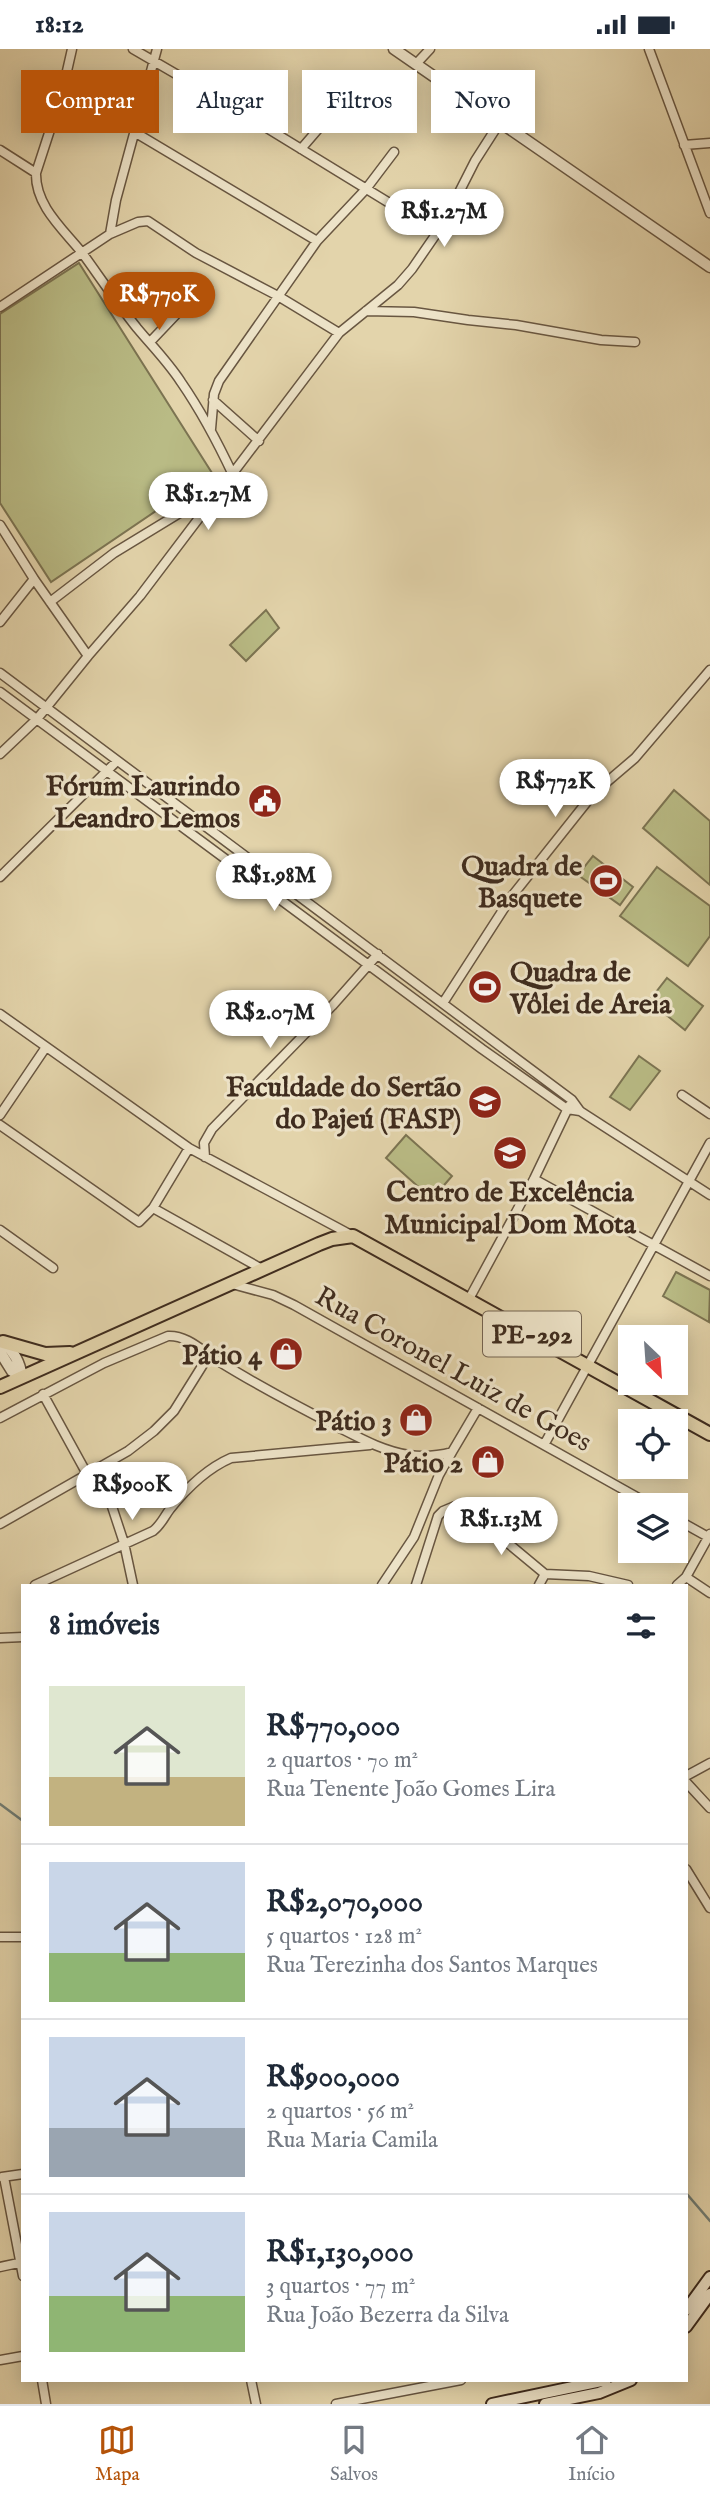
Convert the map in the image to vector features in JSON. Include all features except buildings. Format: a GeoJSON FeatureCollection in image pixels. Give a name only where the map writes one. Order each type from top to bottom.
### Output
{"type":"FeatureCollection","features":[{"type":"Feature","properties":{"kind":"main road"},"geometry":{"type":"LineString","coordinates":[[0,1387],[332,1239],[353,1236]]}},
{"type":"Feature","properties":{"kind":"main road","name":"PE-292"},"geometry":{"type":"LineString","coordinates":[[353,1236],[710,1434]]}},
{"type":"Feature","properties":{"kind":"main road"},"geometry":{"type":"LineString","coordinates":[[1,1345],[46,1354],[74,1353]]}},
{"type":"Feature","properties":{"kind":"main road"},"geometry":{"type":"LineString","coordinates":[[688,2307],[710,2277]]}},
{"type":"Feature","properties":{"kind":"main road"},"geometry":{"type":"LineString","coordinates":[[688,2324],[710,2294]]}},
{"type":"Feature","properties":{"kind":"main road"},"geometry":{"type":"LineString","coordinates":[[492,2404],[596,2382]]}},
{"type":"Feature","properties":{"kind":"main road"},"geometry":{"type":"LineString","coordinates":[[545,2404],[598,2393],[626,2382]]}},
{"type":"Feature","properties":{"kind":"street"},"geometry":{"type":"LineString","coordinates":[[72,49],[62,93],[36,173],[36,182],[44,204],[181,382],[211,429],[233,475]]}},
{"type":"Feature","properties":{"kind":"street"},"geometry":{"type":"LineString","coordinates":[[133,49],[418,220],[443,224]]}},
{"type":"Feature","properties":{"kind":"street"},"geometry":{"type":"LineString","coordinates":[[153,70],[158,49]]}},
{"type":"Feature","properties":{"kind":"street"},"geometry":{"type":"LineString","coordinates":[[394,49],[431,74]]}},
{"type":"Feature","properties":{"kind":"street"},"geometry":{"type":"LineString","coordinates":[[416,64],[430,49]]}},
{"type":"Feature","properties":{"kind":"street"},"geometry":{"type":"LineString","coordinates":[[649,49],[710,213]]}},
{"type":"Feature","properties":{"kind":"street"},"geometry":{"type":"LineString","coordinates":[[110,234],[116,200],[136,133],[317,241]]}},
{"type":"Feature","properties":{"kind":"street"},"geometry":{"type":"LineString","coordinates":[[301,149],[315,133]]}},
{"type":"Feature","properties":{"kind":"street"},"geometry":{"type":"LineString","coordinates":[[0,754],[37,719],[140,596],[339,333],[398,285],[412,269],[443,224],[475,161],[493,133]]}},
{"type":"Feature","properties":{"kind":"street"},"geometry":{"type":"LineString","coordinates":[[516,133],[710,267]]}},
{"type":"Feature","properties":{"kind":"street"},"geometry":{"type":"LineString","coordinates":[[684,145],[710,143]]}},
{"type":"Feature","properties":{"kind":"street"},"geometry":{"type":"LineString","coordinates":[[0,150],[36,173]]}},
{"type":"Feature","properties":{"kind":"street"},"geometry":{"type":"LineString","coordinates":[[211,429],[213,400],[219,381],[317,241],[366,190],[394,152]]}},
{"type":"Feature","properties":{"kind":"street"},"geometry":{"type":"LineString","coordinates":[[0,307],[110,234],[138,222],[148,221],[197,253],[278,296],[339,333]]}},
{"type":"Feature","properties":{"kind":"street"},"geometry":{"type":"LineString","coordinates":[[149,342],[187,303]]}},
{"type":"Feature","properties":{"kind":"street"},"geometry":{"type":"LineString","coordinates":[[366,311],[414,312],[516,325],[601,340],[635,342]]}},
{"type":"Feature","properties":{"kind":"street"},"geometry":{"type":"LineString","coordinates":[[213,400],[258,441]]}},
{"type":"Feature","properties":{"kind":"street"},"geometry":{"type":"LineString","coordinates":[[50,602],[114,552],[225,486]]}},
{"type":"Feature","properties":{"kind":"street"},"geometry":{"type":"LineString","coordinates":[[0,524],[34,579],[88,656]]}},
{"type":"Feature","properties":{"kind":"street"},"geometry":{"type":"LineString","coordinates":[[0,622],[34,579]]}},
{"type":"Feature","properties":{"kind":"street"},"geometry":{"type":"LineString","coordinates":[[443,1003],[512,896],[594,793],[635,758],[710,670]]}},
{"type":"Feature","properties":{"kind":"street"},"geometry":{"type":"LineString","coordinates":[[0,673],[572,1100],[580,1111],[710,1195]]}},
{"type":"Feature","properties":{"kind":"street"},"geometry":{"type":"LineString","coordinates":[[0,692],[567,1109],[580,1111]]}},
{"type":"Feature","properties":{"kind":"street"},"geometry":{"type":"LineString","coordinates":[[0,877],[117,761]]}},
{"type":"Feature","properties":{"kind":"street"},"geometry":{"type":"LineString","coordinates":[[205,1157],[204,1143],[212,1129],[370,966],[378,954]]}},
{"type":"Feature","properties":{"kind":"street"},"geometry":{"type":"LineString","coordinates":[[0,1014],[189,1148],[353,1236]]}},
{"type":"Feature","properties":{"kind":"street"},"geometry":{"type":"LineString","coordinates":[[0,1115],[46,1047]]}},
{"type":"Feature","properties":{"kind":"street"},"geometry":{"type":"LineString","coordinates":[[682,1095],[710,1114]]}},
{"type":"Feature","properties":{"kind":"street"},"geometry":{"type":"LineString","coordinates":[[469,1299],[534,1179],[572,1100]]}},
{"type":"Feature","properties":{"kind":"street"},"geometry":{"type":"LineString","coordinates":[[0,1125],[137,1221],[142,1221],[153,1208],[189,1148]]}},
{"type":"Feature","properties":{"kind":"street"},"geometry":{"type":"LineString","coordinates":[[544,1445],[652,1244],[710,1143]]}},
{"type":"Feature","properties":{"kind":"street"},"geometry":{"type":"LineString","coordinates":[[534,1179],[710,1276]]}},
{"type":"Feature","properties":{"kind":"street"},"geometry":{"type":"LineString","coordinates":[[153,1208],[262,1269]]}},
{"type":"Feature","properties":{"kind":"street"},"geometry":{"type":"LineString","coordinates":[[0,1230],[53,1268]]}},
{"type":"Feature","properties":{"kind":"street","name":"Rua Coronel Luiz de Goes"},"geometry":{"type":"LineString","coordinates":[[229,1284],[273,1295],[294,1305],[630,1493]]}},
{"type":"Feature","properties":{"kind":"street"},"geometry":{"type":"LineString","coordinates":[[0,1418],[104,1363],[168,1336],[184,1337],[277,1397],[372,1444],[408,1455],[433,1456],[452,1452]]}},
{"type":"Feature","properties":{"kind":"street"},"geometry":{"type":"LineString","coordinates":[[1,1345],[12,1351],[21,1367],[22,1377]]}},
{"type":"Feature","properties":{"kind":"street"},"geometry":{"type":"LineString","coordinates":[[0,1524],[128,1451],[167,1418],[209,1355]]}},
{"type":"Feature","properties":{"kind":"street"},"geometry":{"type":"LineString","coordinates":[[43,1394],[87,1474]]}},
{"type":"Feature","properties":{"kind":"street"},"geometry":{"type":"LineString","coordinates":[[383,1584],[414,1537],[439,1475],[478,1408]]}},
{"type":"Feature","properties":{"kind":"street"},"geometry":{"type":"LineString","coordinates":[[37,1584],[157,1528],[174,1504],[194,1484],[220,1463],[231,1458],[372,1444]]}},
{"type":"Feature","properties":{"kind":"street"},"geometry":{"type":"LineString","coordinates":[[99,1467],[124,1543],[133,1584]]}},
{"type":"Feature","properties":{"kind":"street"},"geometry":{"type":"LineString","coordinates":[[415,1584],[438,1516],[455,1506],[474,1515],[545,1574],[589,1576],[624,1584]]}},
{"type":"Feature","properties":{"kind":"street"},"geometry":{"type":"LineString","coordinates":[[678,1584],[709,1536],[688,1525]]}},
{"type":"Feature","properties":{"kind":"street"},"geometry":{"type":"LineString","coordinates":[[540,1584],[545,1574]]}},
{"type":"Feature","properties":{"kind":"street"},"geometry":{"type":"LineString","coordinates":[[685,1577],[710,1593]]}},
{"type":"Feature","properties":{"kind":"street"},"geometry":{"type":"LineString","coordinates":[[0,1638],[21,1637]]}},
{"type":"Feature","properties":{"kind":"street"},"geometry":{"type":"LineString","coordinates":[[688,1775],[710,1763]]}},
{"type":"Feature","properties":{"kind":"street"},"geometry":{"type":"LineString","coordinates":[[688,1784],[710,1808]]}},
{"type":"Feature","properties":{"kind":"street"},"geometry":{"type":"LineString","coordinates":[[688,1872],[710,1908]]}},
{"type":"Feature","properties":{"kind":"street"},"geometry":{"type":"LineString","coordinates":[[0,1937],[21,1937]]}},
{"type":"Feature","properties":{"kind":"street"},"geometry":{"type":"LineString","coordinates":[[21,2174],[2,2177],[21,2259]]}},
{"type":"Feature","properties":{"kind":"street"},"geometry":{"type":"LineString","coordinates":[[0,2267],[21,2263]]}},
{"type":"Feature","properties":{"kind":"street"},"geometry":{"type":"LineString","coordinates":[[0,2360],[21,2356]]}},
{"type":"Feature","properties":{"kind":"street"},"geometry":{"type":"LineString","coordinates":[[42,2382],[46,2404]]}},
{"type":"Feature","properties":{"kind":"street"},"geometry":{"type":"LineString","coordinates":[[251,2382],[256,2404]]}},
{"type":"Feature","properties":{"kind":"street"},"geometry":{"type":"LineString","coordinates":[[335,2404],[450,2382]]}},
{"type":"Feature","properties":{"kind":"green space"},"geometry":{"type":"Polygon","coordinates":[[[79,263],[212,473],[51,582],[0,503],[0,314],[79,263]]]}},
{"type":"Feature","properties":{"kind":"green space"},"geometry":{"type":"Polygon","coordinates":[[[266,610],[279,628],[246,661],[230,645],[266,610]]]}},
{"type":"Feature","properties":{"kind":"green space"},"geometry":{"type":"Polygon","coordinates":[[[674,790],[710,821],[710,885],[643,828],[674,790]]]}},
{"type":"Feature","properties":{"kind":"green space","name":"Quadra de Basquete"},"geometry":{"type":"Polygon","coordinates":[[[593,856],[633,887],[620,905],[578,875],[593,856]]]}},
{"type":"Feature","properties":{"kind":"green space"},"geometry":{"type":"Polygon","coordinates":[[[657,867],[710,906],[710,936],[688,966],[620,916],[657,867]]]}},
{"type":"Feature","properties":{"kind":"green space","name":"Quadra de Vôlei de Areia"},"geometry":{"type":"Polygon","coordinates":[[[487,972],[499,981],[484,1001],[472,992],[487,972]]]}},
{"type":"Feature","properties":{"kind":"green space"},"geometry":{"type":"Polygon","coordinates":[[[667,978],[703,1006],[685,1030],[649,1001],[667,978]]]}},
{"type":"Feature","properties":{"kind":"green space"},"geometry":{"type":"Polygon","coordinates":[[[639,1056],[660,1071],[630,1110],[610,1097],[639,1056]]]}},
{"type":"Feature","properties":{"kind":"green space"},"geometry":{"type":"Polygon","coordinates":[[[406,1135],[452,1176],[432,1199],[386,1158],[406,1135]]]}},
{"type":"Feature","properties":{"kind":"green space"},"geometry":{"type":"Polygon","coordinates":[[[676,1272],[710,1290],[709,1322],[663,1296],[676,1272]]]}},
{"type":"Feature","properties":{"kind":"waterway"},"geometry":{"type":"LineString","coordinates":[[0,1804],[21,1820]]}},
{"type":"Feature","properties":{"kind":"waterway"},"geometry":{"type":"LineString","coordinates":[[688,2195],[710,2221]]}},
{"type":"Feature","properties":{"kind":"place","name":"Fórum Laurindo Leandro Lemos"},"geometry":{"type":"Point","coordinates":[265,801]}},
{"type":"Feature","properties":{"kind":"place","name":"Quadra de Basquete"},"geometry":{"type":"Point","coordinates":[606,881]}},
{"type":"Feature","properties":{"kind":"place","name":"Quadra de Vôlei de Areia"},"geometry":{"type":"Point","coordinates":[485,987]}},
{"type":"Feature","properties":{"kind":"place","name":"Faculdade do Sertão do Pajeú (FASP)"},"geometry":{"type":"Point","coordinates":[485,1102]}},
{"type":"Feature","properties":{"kind":"place","name":"Centro de Excelência Municipal Dom Mota"},"geometry":{"type":"Point","coordinates":[510,1153]}},
{"type":"Feature","properties":{"kind":"place","name":"Pátio 4"},"geometry":{"type":"Point","coordinates":[286,1354]}},
{"type":"Feature","properties":{"kind":"place","name":"Pátio 3"},"geometry":{"type":"Point","coordinates":[416,1420]}},
{"type":"Feature","properties":{"kind":"place","name":"Pátio 2"},"geometry":{"type":"Point","coordinates":[488,1462]}}]}
